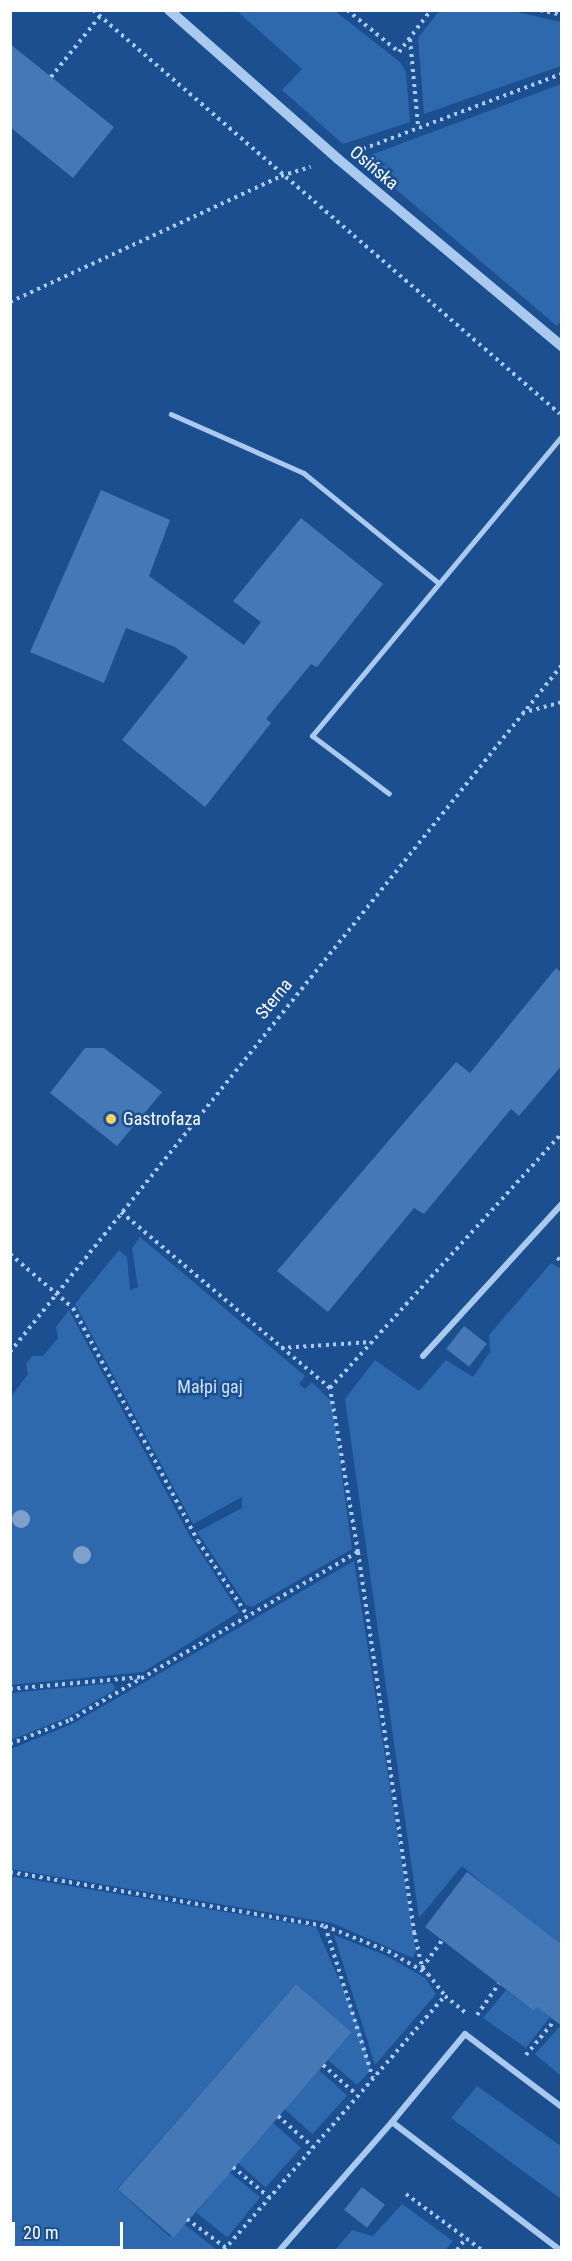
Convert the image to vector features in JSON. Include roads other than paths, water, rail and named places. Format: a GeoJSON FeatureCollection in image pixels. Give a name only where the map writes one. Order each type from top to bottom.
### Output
{"type":"FeatureCollection","features":[{"type":"Feature","properties":{"kind":"street","name":"Osińska"},"geometry":{"type":"LineString","coordinates":[[169,10],[338,159],[561,346]]}},
{"type":"Feature","properties":{"kind":"street"},"geometry":{"type":"LineString","coordinates":[[423,1356],[561,1204]]}},
{"type":"Feature","properties":{"kind":"street"},"geometry":{"type":"LineString","coordinates":[[280,2250],[392,2122],[465,2034],[561,2107]]}},
{"type":"Feature","properties":{"kind":"street"},"geometry":{"type":"LineString","coordinates":[[392,2122],[560,2250]]}},
{"type":"Feature","properties":{"kind":"lane"},"geometry":{"type":"LineString","coordinates":[[171,414],[304,473],[440,583]]}},
{"type":"Feature","properties":{"kind":"lane"},"geometry":{"type":"LineString","coordinates":[[389,794],[312,736],[561,436]]}},
{"type":"Feature","properties":{"kind":"place","name":"Gastrofaza"},"geometry":{"type":"Point","coordinates":[111,1119]}},
{"type":"Feature","properties":{"kind":"park label","name":"Małpi gaj"},"geometry":{"type":"Point","coordinates":[210,1387]}}]}
